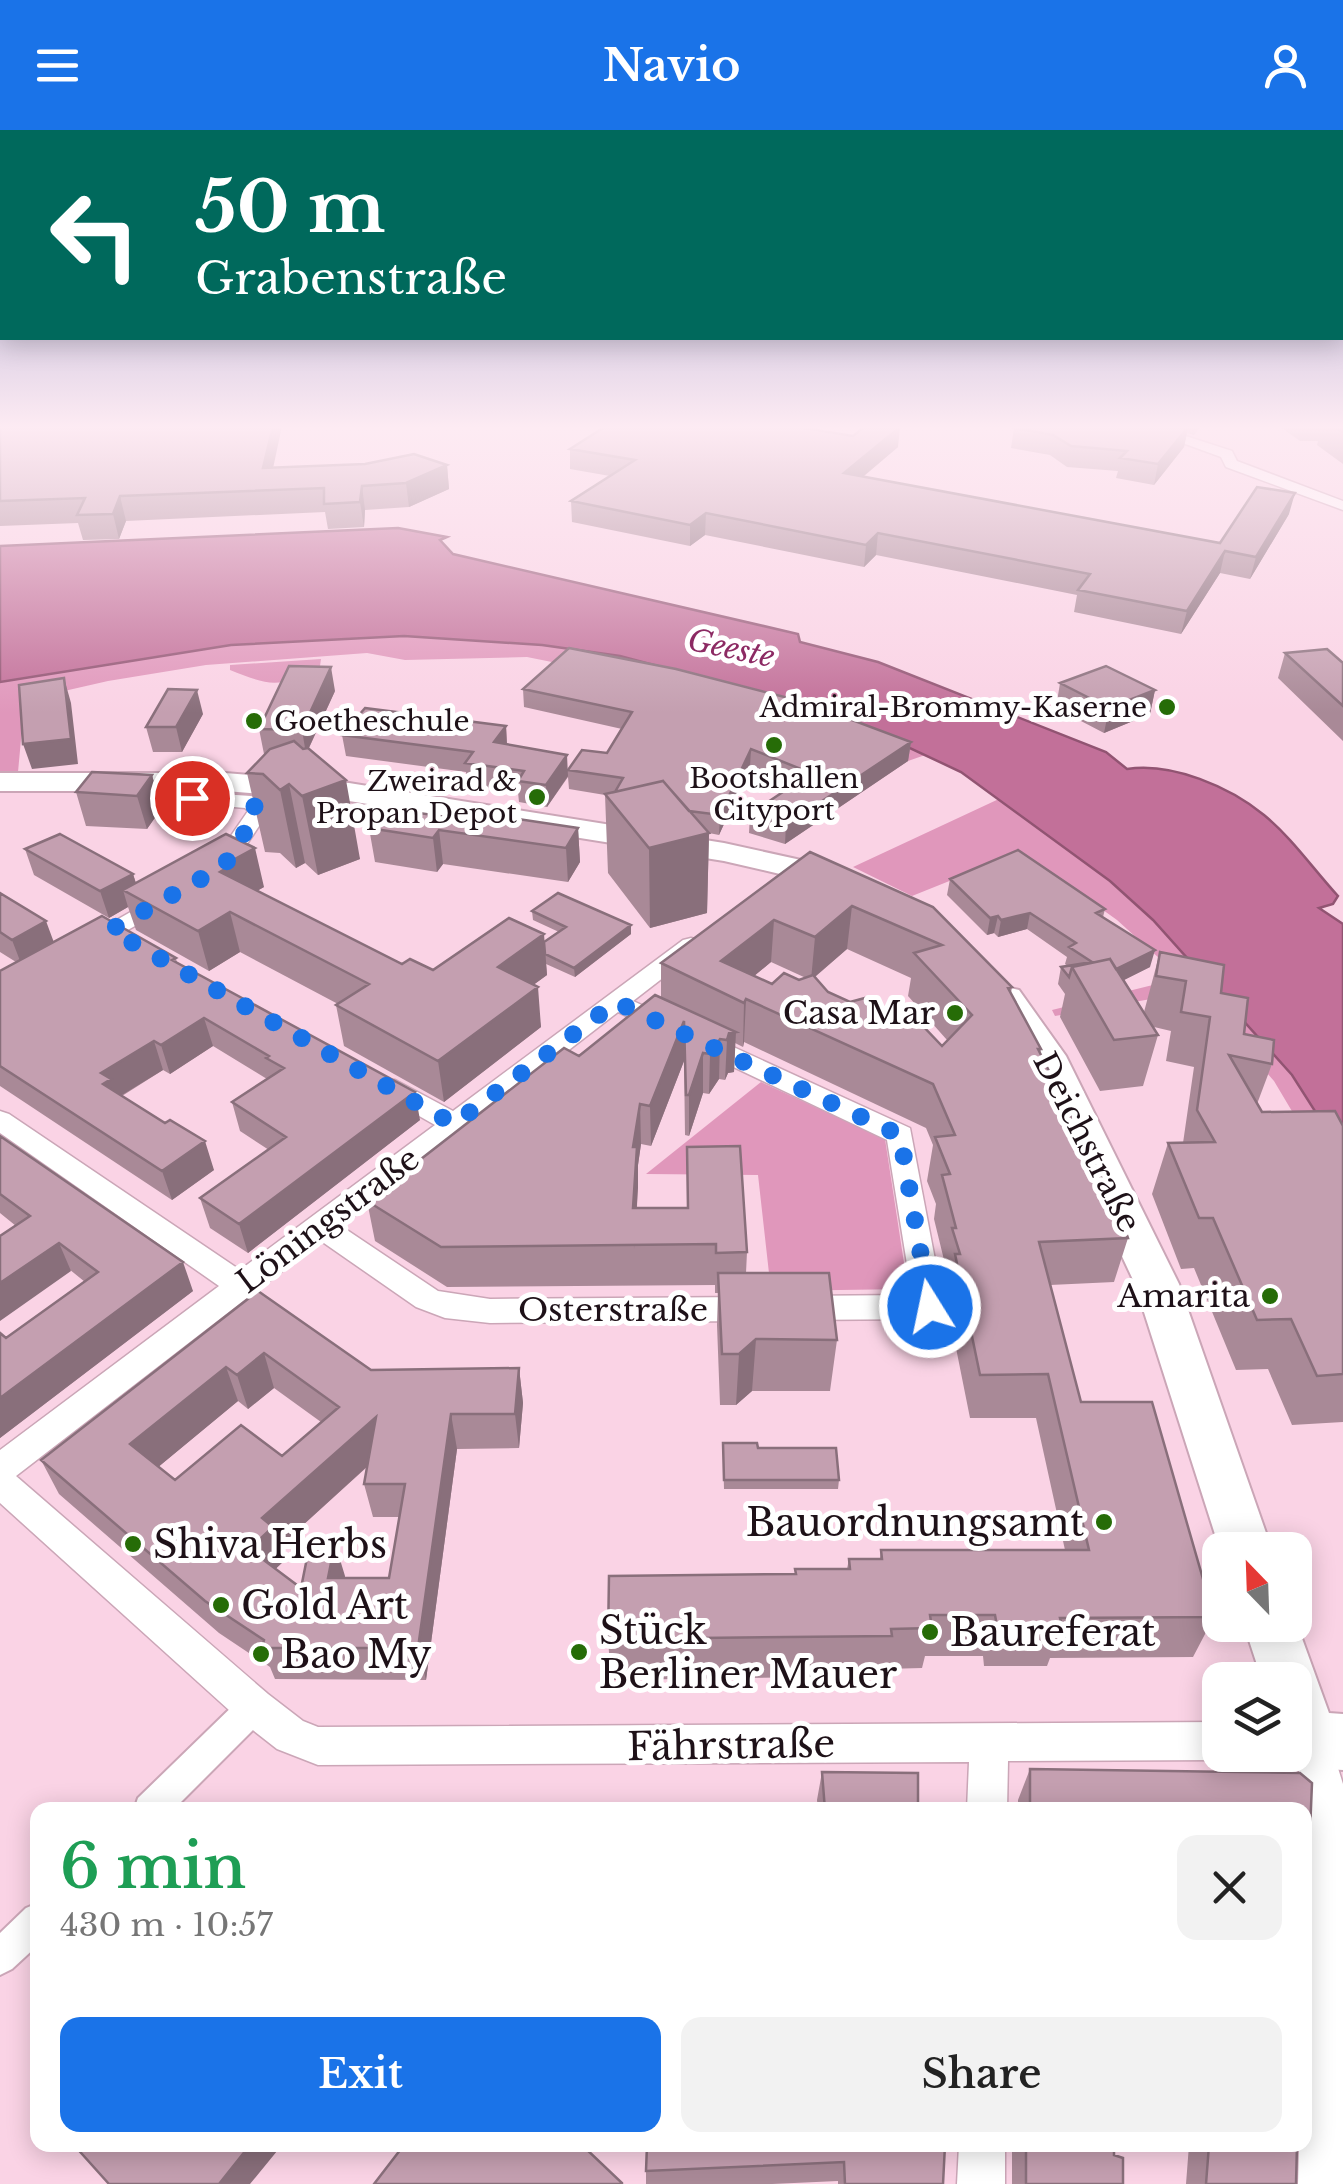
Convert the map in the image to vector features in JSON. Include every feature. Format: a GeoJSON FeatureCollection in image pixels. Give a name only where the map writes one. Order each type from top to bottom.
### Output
{"type":"FeatureCollection","features":[{"type":"Feature","properties":{"kind":"main road"},"geometry":{"type":"LineString","coordinates":[[0,782],[225,782],[349,792],[724,852],[790,867],[870,895]]}},
{"type":"Feature","properties":{"kind":"main road","name":"Deichstraße"},"geometry":{"type":"LineString","coordinates":[[987,976],[1046,1056],[1157,1284],[1240,1532]]}},
{"type":"Feature","properties":{"kind":"street"},"geometry":{"type":"LineString","coordinates":[[62,958],[224,866],[258,811],[251,802],[162,796]]}},
{"type":"Feature","properties":{"kind":"street","name":"Löningstraße"},"geometry":{"type":"LineString","coordinates":[[0,1469],[712,929]]}},
{"type":"Feature","properties":{"kind":"street"},"geometry":{"type":"LineString","coordinates":[[110,930],[145,950]]}},
{"type":"Feature","properties":{"kind":"street","name":"Osterstraße"},"geometry":{"type":"LineString","coordinates":[[320,1226],[427,1299],[446,1306],[490,1310],[930,1307],[900,1135],[616,1002]]}},
{"type":"Feature","properties":{"kind":"street"},"geometry":{"type":"LineString","coordinates":[[368,1076],[454,1124]]}},
{"type":"Feature","properties":{"kind":"street"},"geometry":{"type":"LineString","coordinates":[[0,1120],[241,1286]]}},
{"type":"Feature","properties":{"kind":"street","name":"Fährstraße"},"geometry":{"type":"LineString","coordinates":[[0,1482],[254,1707],[291,1736],[318,1746],[354,1749],[1202,1741]]}},
{"type":"Feature","properties":{"kind":"street"},"geometry":{"type":"LineString","coordinates":[[158,1802],[254,1707]]}},
{"type":"Feature","properties":{"kind":"street"},"geometry":{"type":"LineString","coordinates":[[1312,1734],[1329,1832],[1322,2184]]}},
{"type":"Feature","properties":{"kind":"street"},"geometry":{"type":"LineString","coordinates":[[988,1742],[988,1802]]}},
{"type":"Feature","properties":{"kind":"street"},"geometry":{"type":"LineString","coordinates":[[0,1957],[30,1928]]}},
{"type":"Feature","properties":{"kind":"street"},"geometry":{"type":"LineString","coordinates":[[981,2184],[982,2152]]}},
{"type":"Feature","properties":{"kind":"shaded area"},"geometry":{"type":"Polygon","coordinates":[[[404,636],[542,645],[620,656],[835,713],[928,754],[908,761],[676,687],[527,657],[405,660],[367,653],[206,665],[51,694],[24,707],[18,772],[0,772],[0,682],[231,645],[404,636]]]}},
{"type":"Feature","properties":{"kind":"shaded area"},"geometry":{"type":"Polygon","coordinates":[[[321,659],[320,666],[276,683],[230,670],[230,665],[321,659]]]}},
{"type":"Feature","properties":{"kind":"shaded area"},"geometry":{"type":"Polygon","coordinates":[[[1001,798],[1112,882],[1227,996],[1326,1125],[1318,1155],[1274,1081],[1196,991],[1055,1016],[1052,1010],[1181,978],[1117,920],[1022,852],[912,896],[853,867],[1001,798]]]}},
{"type":"Feature","properties":{"kind":"shaded area"},"geometry":{"type":"Polygon","coordinates":[[[761,1082],[885,1139],[908,1289],[771,1291],[758,1175],[646,1174],[761,1082]]]}},
{"type":"Feature","properties":{"kind":"water","name":"Geeste"},"geometry":{"type":"Polygon","coordinates":[[[398,528],[447,537],[440,540],[453,554],[798,634],[800,642],[878,662],[1106,752],[1127,769],[1181,773],[1235,795],[1284,834],[1338,896],[1333,904],[1319,908],[1343,924],[1343,1155],[1292,1075],[1153,920],[1110,881],[961,772],[835,713],[620,656],[542,645],[404,636],[231,645],[0,682],[0,546],[398,528]]]}},
{"type":"Feature","properties":{"kind":"building"},"geometry":{"type":"Polygon","coordinates":[[[750,522],[1106,522],[1220,543],[1234,522],[1277,522],[1256,557],[1225,551],[1187,611],[1078,590],[1090,574],[878,533],[866,545],[750,522]]]}},
{"type":"Feature","properties":{"kind":"building"},"geometry":{"type":"Polygon","coordinates":[[[569,648],[676,669],[804,702],[911,742],[786,825],[750,814],[811,773],[751,749],[720,815],[689,811],[663,781],[615,792],[623,778],[568,770],[582,750],[607,753],[632,712],[523,689],[569,648]]]}},
{"type":"Feature","properties":{"kind":"building"},"geometry":{"type":"Polygon","coordinates":[[[1327,649],[1343,663],[1343,706],[1285,653],[1327,649]]]}},
{"type":"Feature","properties":{"kind":"building"},"geometry":{"type":"Polygon","coordinates":[[[289,666],[331,667],[302,730],[259,729],[289,666]]]}},
{"type":"Feature","properties":{"kind":"building"},"geometry":{"type":"Polygon","coordinates":[[[1106,666],[1155,690],[1109,708],[1060,683],[1106,666]]]}},
{"type":"Feature","properties":{"kind":"building"},"geometry":{"type":"Polygon","coordinates":[[[64,678],[71,739],[23,744],[19,685],[64,678]]]}},
{"type":"Feature","properties":{"kind":"building"},"geometry":{"type":"Polygon","coordinates":[[[168,689],[197,690],[176,727],[146,727],[168,689]]]}},
{"type":"Feature","properties":{"kind":"building"},"geometry":{"type":"Polygon","coordinates":[[[365,708],[506,726],[494,742],[567,755],[546,785],[518,781],[524,771],[465,763],[473,752],[342,735],[365,708]]]}},
{"type":"Feature","properties":{"kind":"building"},"geometry":{"type":"Polygon","coordinates":[[[294,741],[346,780],[302,796],[289,784],[280,790],[263,774],[247,773],[270,749],[294,741]]]}},
{"type":"Feature","properties":{"kind":"building"},"geometry":{"type":"Polygon","coordinates":[[[92,772],[152,775],[137,796],[76,792],[92,772]]]}},
{"type":"Feature","properties":{"kind":"building"},"geometry":{"type":"Polygon","coordinates":[[[663,781],[709,833],[649,848],[605,794],[663,781]]]}},
{"type":"Feature","properties":{"kind":"building"},"geometry":{"type":"Polygon","coordinates":[[[385,808],[446,817],[451,809],[578,828],[566,848],[439,830],[433,838],[369,828],[385,808]]]}},
{"type":"Feature","properties":{"kind":"building"},"geometry":{"type":"Polygon","coordinates":[[[60,834],[133,874],[100,891],[25,849],[60,834]]]}},
{"type":"Feature","properties":{"kind":"building"},"geometry":{"type":"Polygon","coordinates":[[[226,834],[255,848],[224,865],[228,867],[220,872],[402,964],[410,959],[433,970],[509,918],[544,934],[498,967],[538,987],[438,1061],[336,1005],[369,984],[230,912],[198,931],[123,890],[226,834]]]}},
{"type":"Feature","properties":{"kind":"building"},"geometry":{"type":"Polygon","coordinates":[[[1018,850],[1105,909],[1096,913],[1155,950],[1116,969],[1110,959],[1072,967],[1069,977],[1061,967],[1092,962],[1069,947],[1076,943],[1030,913],[1001,920],[998,916],[990,918],[950,879],[1018,850]]]}},
{"type":"Feature","properties":{"kind":"building"},"geometry":{"type":"Polygon","coordinates":[[[810,852],[933,907],[1012,987],[1008,988],[1038,1049],[1103,1179],[1107,1179],[1128,1238],[1039,1242],[1081,1402],[1152,1402],[1202,1575],[1202,1617],[1060,1618],[1062,1626],[997,1626],[995,1615],[930,1615],[932,1628],[891,1629],[892,1636],[608,1639],[609,1576],[796,1574],[795,1569],[850,1569],[849,1559],[882,1559],[881,1550],[1089,1550],[1048,1374],[980,1375],[955,1254],[960,1254],[952,1228],[956,1228],[942,1175],[950,1174],[935,1137],[955,1135],[933,1084],[746,999],[744,1003],[661,963],[810,852]],[[852,906],[815,937],[774,920],[721,961],[772,984],[784,973],[799,980],[813,975],[828,992],[850,1002],[865,998],[880,1015],[906,1026],[919,1022],[942,1046],[972,1015],[914,953],[942,945],[852,906]]]}},
{"type":"Feature","properties":{"kind":"building"},"geometry":{"type":"Polygon","coordinates":[[[0,893],[46,921],[12,940],[0,932],[0,893]]]}},
{"type":"Feature","properties":{"kind":"building"},"geometry":{"type":"Polygon","coordinates":[[[558,893],[631,925],[574,968],[545,954],[544,942],[566,927],[532,911],[558,893]]]}},
{"type":"Feature","properties":{"kind":"building"},"geometry":{"type":"Polygon","coordinates":[[[102,916],[176,958],[172,960],[415,1092],[239,1224],[200,1198],[286,1137],[232,1102],[284,1068],[266,1058],[269,1056],[204,1018],[161,1045],[154,1041],[101,1073],[111,1079],[103,1084],[165,1123],[170,1120],[205,1141],[162,1171],[0,1066],[0,971],[102,916]]]}},
{"type":"Feature","properties":{"kind":"building"},"geometry":{"type":"Polygon","coordinates":[[[1160,952],[1224,965],[1221,993],[1248,998],[1244,1034],[1274,1040],[1272,1064],[1229,1055],[1262,1112],[1335,1111],[1343,1126],[1343,1374],[1317,1376],[1291,1319],[1257,1320],[1213,1218],[1199,1218],[1168,1143],[1215,1142],[1197,1110],[1210,1017],[1181,1012],[1186,981],[1156,976],[1160,952]]]}},
{"type":"Feature","properties":{"kind":"building"},"geometry":{"type":"Polygon","coordinates":[[[1110,959],[1158,1035],[1114,1040],[1072,967],[1110,959]]]}},
{"type":"Feature","properties":{"kind":"building"},"geometry":{"type":"Polygon","coordinates":[[[655,995],[736,1032],[729,1033],[727,1040],[720,1039],[710,1054],[703,1053],[686,1095],[684,1021],[650,1106],[640,1104],[633,1147],[637,1147],[633,1208],[688,1208],[687,1147],[740,1146],[747,1252],[716,1253],[716,1244],[441,1247],[367,1201],[564,1048],[579,1056],[655,995]]]}},
{"type":"Feature","properties":{"kind":"building"},"geometry":{"type":"Polygon","coordinates":[[[0,1136],[183,1262],[0,1398],[0,1333],[6,1338],[98,1272],[59,1243],[0,1283],[0,1236],[30,1216],[0,1194],[0,1136]]]}},
{"type":"Feature","properties":{"kind":"building"},"geometry":{"type":"Polygon","coordinates":[[[718,1273],[829,1273],[837,1340],[756,1339],[739,1354],[722,1354],[718,1273]]]}},
{"type":"Feature","properties":{"kind":"building"},"geometry":{"type":"Polygon","coordinates":[[[258,1291],[371,1370],[519,1368],[515,1414],[451,1414],[418,1648],[262,1648],[264,1640],[205,1601],[41,1460],[258,1291]],[[264,1353],[237,1375],[226,1367],[130,1444],[175,1480],[241,1425],[282,1456],[339,1407],[264,1353]],[[376,1417],[262,1518],[273,1527],[249,1549],[301,1588],[310,1543],[335,1543],[328,1578],[389,1578],[405,1484],[364,1484],[376,1417]]]}},
{"type":"Feature","properties":{"kind":"building"},"geometry":{"type":"Polygon","coordinates":[[[723,1443],[757,1443],[758,1448],[836,1448],[839,1480],[724,1480],[723,1443]]]}},
{"type":"Feature","properties":{"kind":"building"},"geometry":{"type":"Polygon","coordinates":[[[1030,1769],[1300,1773],[1312,1783],[1311,1802],[1030,1802],[1030,1769]]]}},
{"type":"Feature","properties":{"kind":"building"},"geometry":{"type":"Polygon","coordinates":[[[822,1772],[918,1773],[918,1802],[824,1802],[822,1772]]]}},
{"type":"Feature","properties":{"kind":"building"},"geometry":{"type":"Polygon","coordinates":[[[80,2152],[244,2152],[219,2184],[109,2184],[80,2152]]]}},
{"type":"Feature","properties":{"kind":"building"},"geometry":{"type":"Polygon","coordinates":[[[399,2152],[589,2152],[622,2184],[374,2184],[399,2152]]]}},
{"type":"Feature","properties":{"kind":"building"},"geometry":{"type":"Polygon","coordinates":[[[647,2152],[945,2152],[943,2184],[845,2184],[844,2162],[646,2171],[647,2152]]]}},
{"type":"Feature","properties":{"kind":"building"},"geometry":{"type":"Polygon","coordinates":[[[1026,2152],[1114,2152],[1123,2158],[1123,2184],[1026,2184],[1026,2152]]]}},
{"type":"Feature","properties":{"kind":"building"},"geometry":{"type":"Polygon","coordinates":[[[1208,2152],[1297,2152],[1296,2184],[1206,2184],[1208,2152]]]}},
{"type":"Feature","properties":{"kind":"place","name":"Admiral-Brommy-Kaserne"},"geometry":{"type":"Point","coordinates":[1167,707]}},
{"type":"Feature","properties":{"kind":"place","name":"Goetheschule"},"geometry":{"type":"Point","coordinates":[254,721]}},
{"type":"Feature","properties":{"kind":"place","name":"Bootshallen Cityport"},"geometry":{"type":"Point","coordinates":[774,745]}},
{"type":"Feature","properties":{"kind":"place","name":"Zweirad & Propan Depot"},"geometry":{"type":"Point","coordinates":[537,797]}},
{"type":"Feature","properties":{"kind":"place","name":"Casa Mar"},"geometry":{"type":"Point","coordinates":[955,1013]}},
{"type":"Feature","properties":{"kind":"place","name":"Amarita"},"geometry":{"type":"Point","coordinates":[1270,1296]}},
{"type":"Feature","properties":{"kind":"place","name":"Bauordnungsamt"},"geometry":{"type":"Point","coordinates":[1104,1522]}},
{"type":"Feature","properties":{"kind":"place","name":"Shiva Herbs"},"geometry":{"type":"Point","coordinates":[133,1544]}},
{"type":"Feature","properties":{"kind":"place","name":"Gold Art"},"geometry":{"type":"Point","coordinates":[221,1605]}},
{"type":"Feature","properties":{"kind":"place","name":"Baureferat"},"geometry":{"type":"Point","coordinates":[930,1632]}},
{"type":"Feature","properties":{"kind":"place","name":"Stück Berliner Mauer"},"geometry":{"type":"Point","coordinates":[579,1652]}},
{"type":"Feature","properties":{"kind":"place","name":"Bao My"},"geometry":{"type":"Point","coordinates":[261,1654]}},
{"type":"Feature","properties":{"kind":"route"},"geometry":{"type":"LineString","coordinates":[[192,798],[251,802],[258,811],[224,866],[110,930],[454,1124],[616,1002],[900,1135],[930,1307]]}}]}
